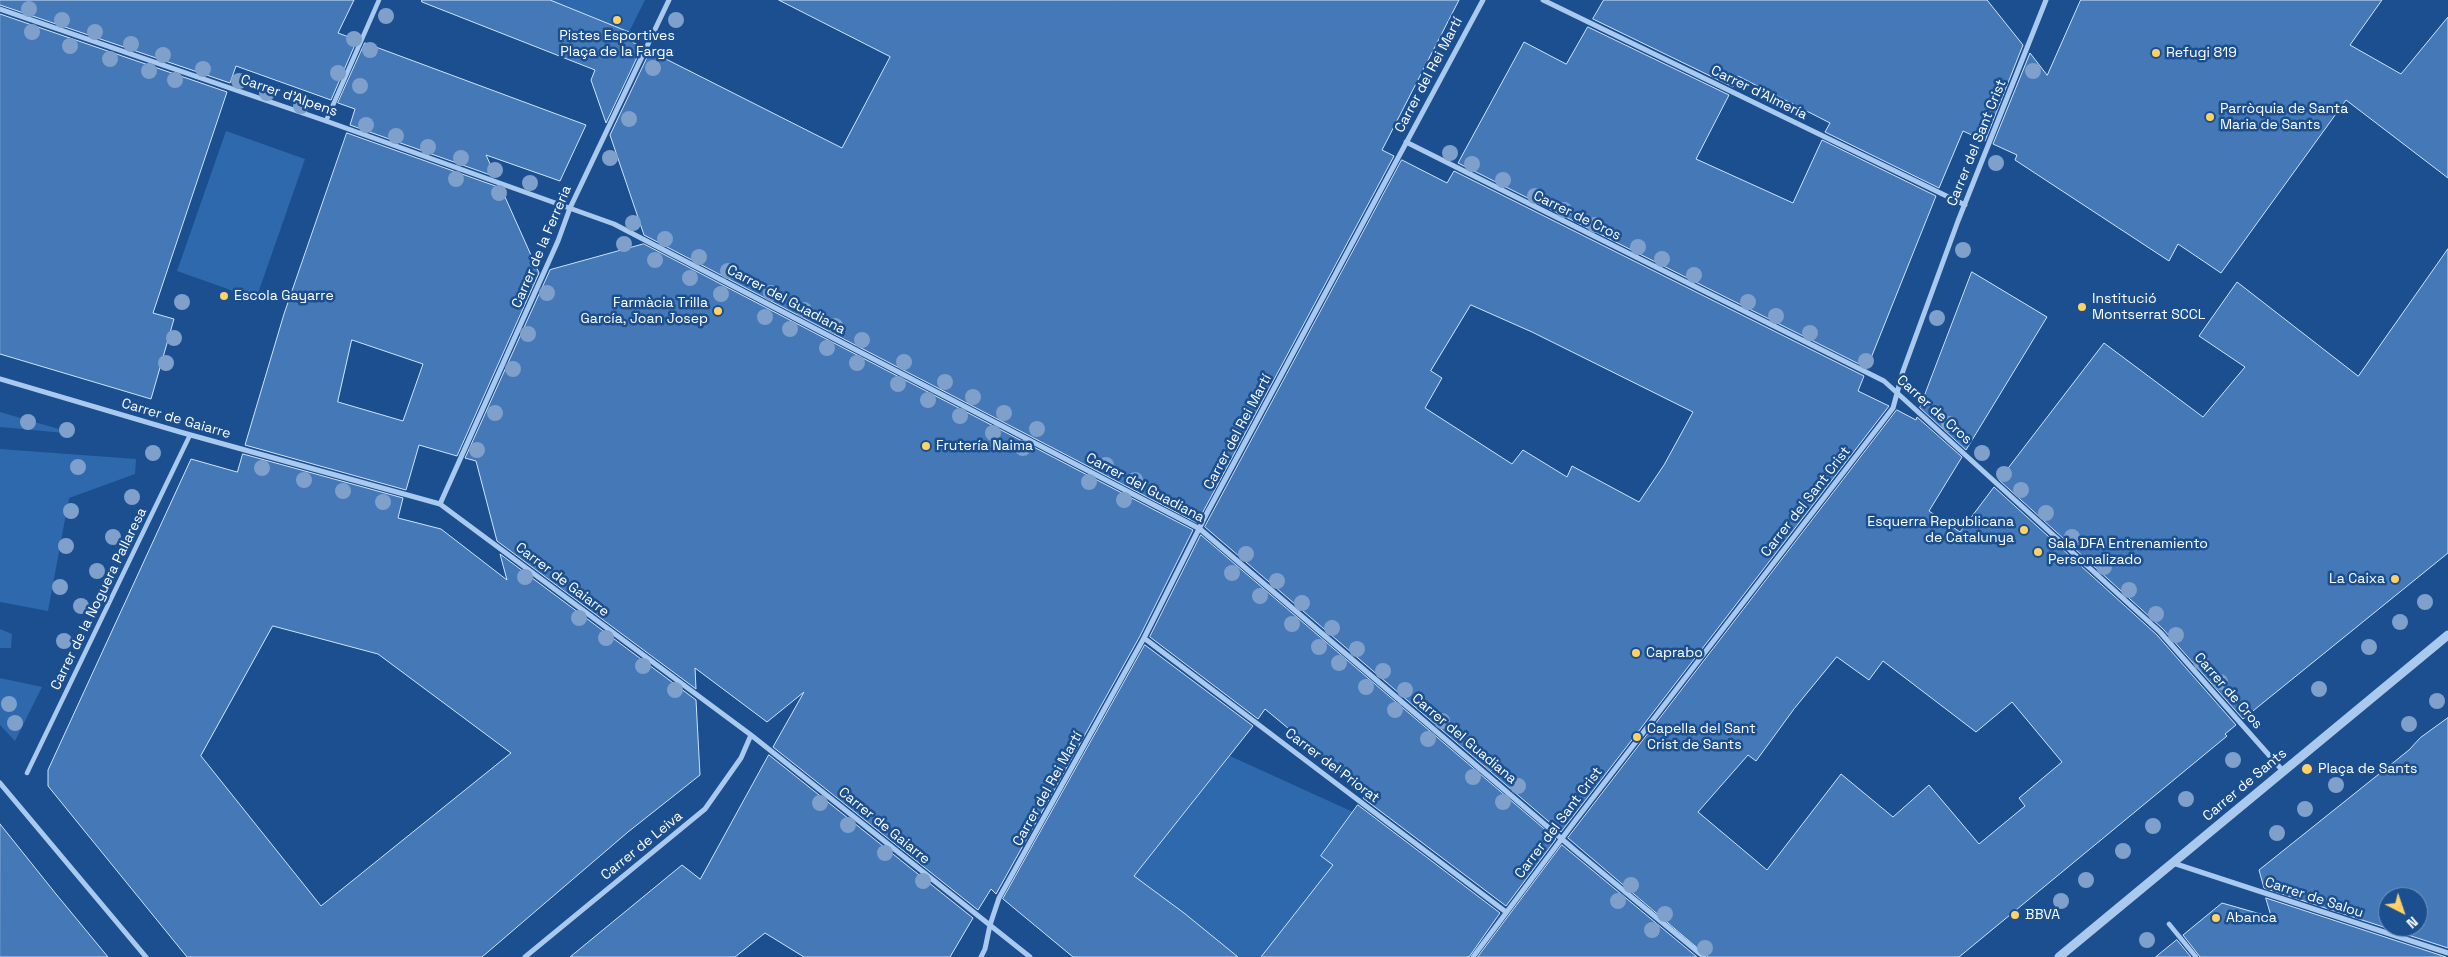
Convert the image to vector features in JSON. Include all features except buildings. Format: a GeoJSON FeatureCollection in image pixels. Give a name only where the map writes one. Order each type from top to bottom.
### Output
{"type":"FeatureCollection","features":[{"type":"Feature","properties":{"kind":"street"},"geometry":{"type":"LineString","coordinates":[[326,121],[379,0]]}},
{"type":"Feature","properties":{"kind":"street","name":"Carrer de la Ferreria"},"geometry":{"type":"LineString","coordinates":[[440,504],[558,242],[570,208],[669,0]]}},
{"type":"Feature","properties":{"kind":"street","name":"Carrer del Rei Martí"},"geometry":{"type":"LineString","coordinates":[[981,957],[985,950],[990,925],[1000,898],[1144,638],[1200,529],[1483,0]]}},
{"type":"Feature","properties":{"kind":"street","name":"Carrer d'Almería"},"geometry":{"type":"LineString","coordinates":[[1542,0],[1965,205]]}},
{"type":"Feature","properties":{"kind":"street","name":"Carrer del Sant Crist"},"geometry":{"type":"LineString","coordinates":[[1473,957],[1893,408],[1902,371],[2046,0]]}},
{"type":"Feature","properties":{"kind":"street","name":"Carrer d'Alpens"},"geometry":{"type":"LineString","coordinates":[[0,9],[326,121],[570,208]]}},
{"type":"Feature","properties":{"kind":"street","name":"Carrer de Cros"},"geometry":{"type":"LineString","coordinates":[[1406,142],[1884,381],[2160,632],[2283,771]]}},
{"type":"Feature","properties":{"kind":"street","name":"Carrer del Guadiana"},"geometry":{"type":"LineString","coordinates":[[570,208],[614,224],[1200,529],[1562,839],[1704,957]]}},
{"type":"Feature","properties":{"kind":"street","name":"Carrer de Gaiarre"},"geometry":{"type":"LineString","coordinates":[[0,378],[190,435],[440,504],[751,734],[1030,957]]}},
{"type":"Feature","properties":{"kind":"street","name":"Carrer de la Noguera Pallaresa"},"geometry":{"type":"LineString","coordinates":[[27,773],[190,435]]}},
{"type":"Feature","properties":{"kind":"street","name":"Carrer de Sants"},"geometry":{"type":"LineString","coordinates":[[2059,957],[2448,635]]}},
{"type":"Feature","properties":{"kind":"street","name":"Carrer del Priorat"},"geometry":{"type":"LineString","coordinates":[[1144,638],[1506,912]]}},
{"type":"Feature","properties":{"kind":"street","name":"Carrer de Leiva"},"geometry":{"type":"LineString","coordinates":[[525,957],[705,809],[741,758],[751,734]]}},
{"type":"Feature","properties":{"kind":"street"},"geometry":{"type":"LineString","coordinates":[[0,783],[146,957]]}},
{"type":"Feature","properties":{"kind":"street","name":"Carrer de Salou"},"geometry":{"type":"LineString","coordinates":[[2173,862],[2448,953]]}},
{"type":"Feature","properties":{"kind":"street"},"geometry":{"type":"LineString","coordinates":[[2169,924],[2196,957]]}},
{"type":"Feature","properties":{"kind":"shaded area","name":"Pistes Esportives Plaça de la Farga"},"geometry":{"type":"Polygon","coordinates":[[[550,0],[645,0],[629,32],[550,0]]]}},
{"type":"Feature","properties":{"kind":"shaded area"},"geometry":{"type":"Polygon","coordinates":[[[226,131],[305,159],[256,299],[177,271],[226,131]]]}},
{"type":"Feature","properties":{"kind":"shaded area"},"geometry":{"type":"Polygon","coordinates":[[[0,412],[76,434],[0,427],[0,412]]]}},
{"type":"Feature","properties":{"kind":"shaded area"},"geometry":{"type":"Polygon","coordinates":[[[0,449],[136,459],[135,474],[69,498],[48,611],[0,602],[0,449]]]}},
{"type":"Feature","properties":{"kind":"shaded area"},"geometry":{"type":"Polygon","coordinates":[[[0,629],[12,634],[11,648],[0,648],[0,629]]]}},
{"type":"Feature","properties":{"kind":"shaded area"},"geometry":{"type":"Polygon","coordinates":[[[0,678],[42,687],[15,741],[0,725],[0,678]]]}},
{"type":"Feature","properties":{"kind":"shaded area"},"geometry":{"type":"Polygon","coordinates":[[[1230,756],[1353,812],[1321,856],[1333,865],[1261,957],[1238,957],[1184,913],[1134,876],[1230,756]]]}},
{"type":"Feature","properties":{"kind":"place","name":"Pistes Esportives Plaça de la Farga"},"geometry":{"type":"Point","coordinates":[617,20]}},
{"type":"Feature","properties":{"kind":"place","name":"Refugi 819"},"geometry":{"type":"Point","coordinates":[2156,53]}},
{"type":"Feature","properties":{"kind":"place","name":"Parròquia de Santa Maria de Sants"},"geometry":{"type":"Point","coordinates":[2210,117]}},
{"type":"Feature","properties":{"kind":"place","name":"Escola Gayarre"},"geometry":{"type":"Point","coordinates":[224,296]}},
{"type":"Feature","properties":{"kind":"place","name":"Institució Montserrat SCCL"},"geometry":{"type":"Point","coordinates":[2082,307]}},
{"type":"Feature","properties":{"kind":"place","name":"Farmàcia Trilla García, Joan Josep"},"geometry":{"type":"Point","coordinates":[718,311]}},
{"type":"Feature","properties":{"kind":"place","name":"Frutería Naima"},"geometry":{"type":"Point","coordinates":[926,446]}},
{"type":"Feature","properties":{"kind":"place","name":"Esquerra Republicana de Catalunya"},"geometry":{"type":"Point","coordinates":[2024,530]}},
{"type":"Feature","properties":{"kind":"place","name":"Sala DFA Entrenamiento Personalizado"},"geometry":{"type":"Point","coordinates":[2038,552]}},
{"type":"Feature","properties":{"kind":"place","name":"La Caixa"},"geometry":{"type":"Point","coordinates":[2395,579]}},
{"type":"Feature","properties":{"kind":"place","name":"Caprabo"},"geometry":{"type":"Point","coordinates":[1636,653]}},
{"type":"Feature","properties":{"kind":"place","name":"Capella del Sant Crist de Sants"},"geometry":{"type":"Point","coordinates":[1637,737]}},
{"type":"Feature","properties":{"kind":"place","name":"Plaça de Sants"},"geometry":{"type":"Point","coordinates":[2307,769]}},
{"type":"Feature","properties":{"kind":"place","name":"BBVA"},"geometry":{"type":"Point","coordinates":[2015,915]}},
{"type":"Feature","properties":{"kind":"place","name":"Abanca"},"geometry":{"type":"Point","coordinates":[2216,918]}}]}
